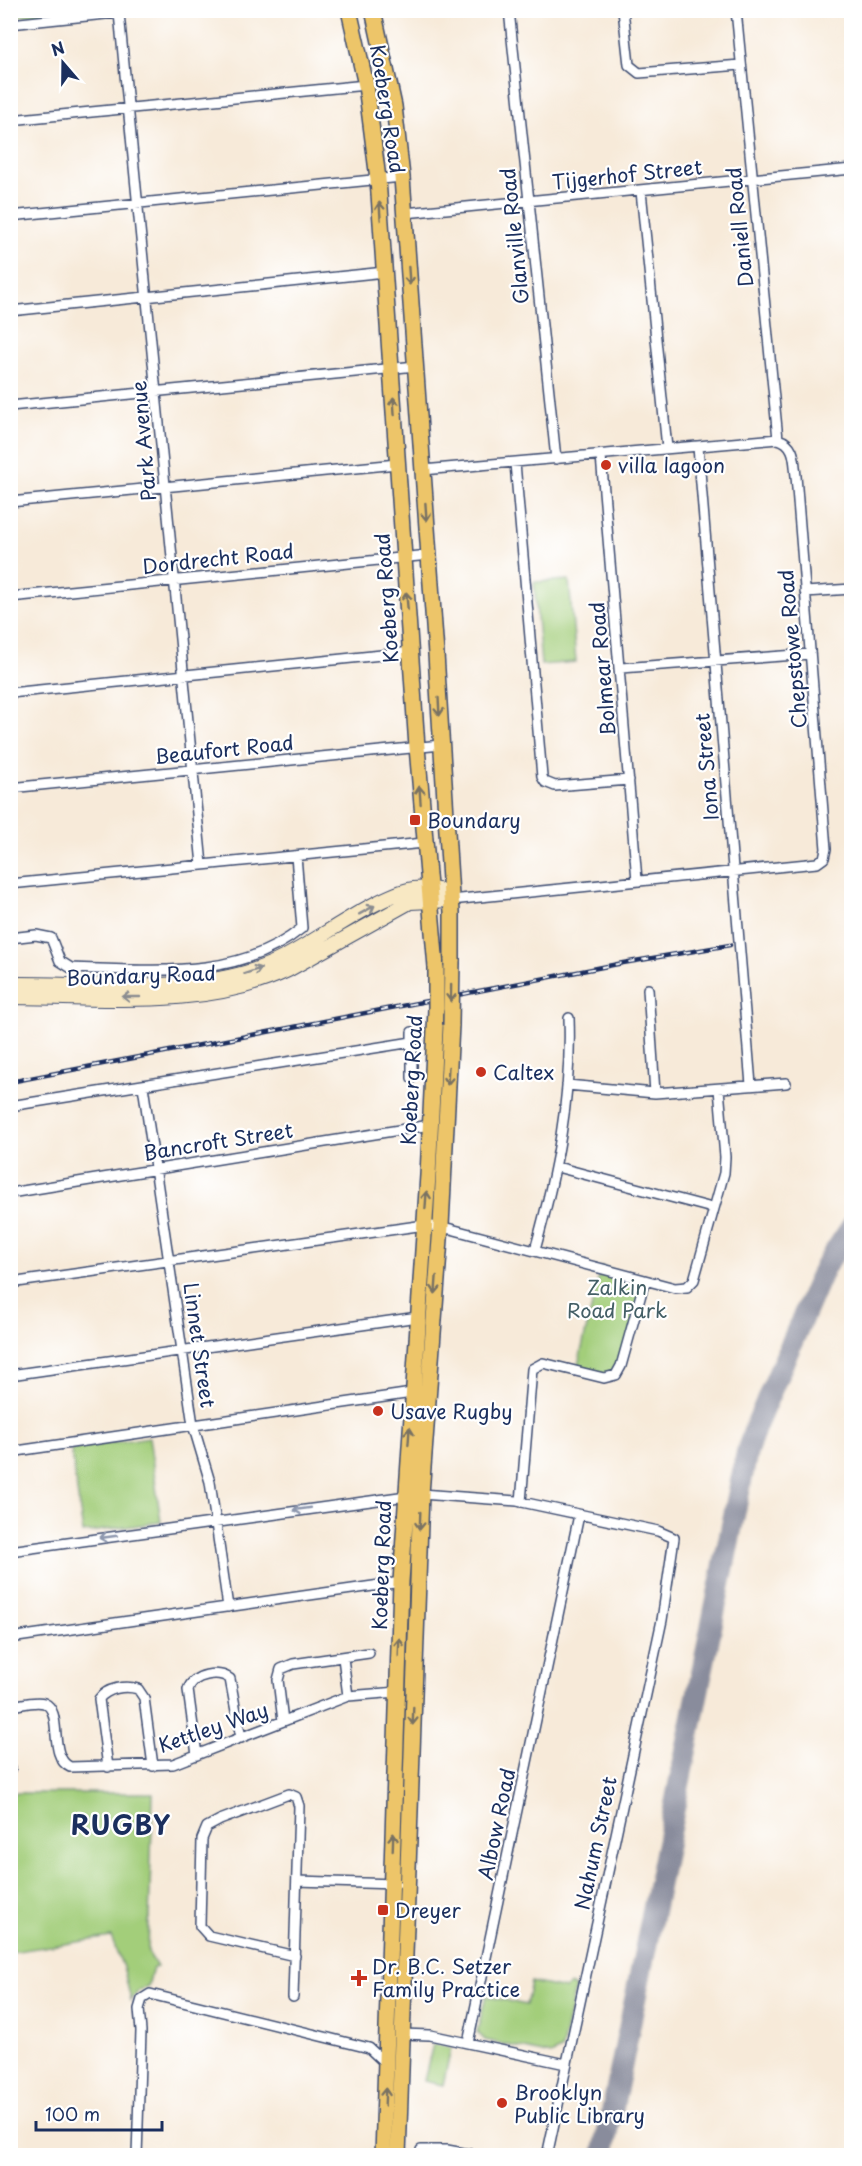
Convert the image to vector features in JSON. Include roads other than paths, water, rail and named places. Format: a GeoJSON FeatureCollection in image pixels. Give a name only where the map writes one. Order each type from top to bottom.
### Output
{"type":"FeatureCollection","features":[{"type":"Feature","properties":{"kind":"main road","name":"Koeberg Road"},"geometry":{"type":"LineString","coordinates":[[349,10],[366,85],[378,179],[403,558],[424,843],[436,967],[436,1029],[425,1225],[405,1494],[391,1884],[398,2156]]}},
{"type":"Feature","properties":{"kind":"main road","name":"Koeberg Road"},"geometry":{"type":"LineString","coordinates":[[373,10],[394,106],[402,177],[441,745],[454,897],[451,1025],[441,1226],[421,1494],[407,1884],[395,2034],[386,2065],[383,2156]]}},
{"type":"Feature","properties":{"kind":"main road","name":"Boundary Road"},"geometry":{"type":"LineString","coordinates":[[10,984],[165,984],[227,978],[256,970],[287,957],[398,894],[430,894]]}},
{"type":"Feature","properties":{"kind":"main road"},"geometry":{"type":"LineString","coordinates":[[430,894],[454,897]]}},
{"type":"Feature","properties":{"kind":"main road","name":"Boundary Road"},"geometry":{"type":"LineString","coordinates":[[10,997],[190,997],[228,992],[288,970],[406,904],[430,894]]}},
{"type":"Feature","properties":{"kind":"street"},"geometry":{"type":"LineString","coordinates":[[10,24],[144,10]]}},
{"type":"Feature","properties":{"kind":"street","name":"Glanville Road"},"geometry":{"type":"LineString","coordinates":[[509,10],[556,459]]}},
{"type":"Feature","properties":{"kind":"street"},"geometry":{"type":"LineString","coordinates":[[623,10],[629,65],[639,73],[741,65]]}},
{"type":"Feature","properties":{"kind":"street","name":"Daniell Road"},"geometry":{"type":"LineString","coordinates":[[736,10],[778,439]]}},
{"type":"Feature","properties":{"kind":"street"},"geometry":{"type":"LineString","coordinates":[[850,10],[852,30]]}},
{"type":"Feature","properties":{"kind":"street","name":"Park Avenue"},"geometry":{"type":"LineString","coordinates":[[119,13],[202,865]]}},
{"type":"Feature","properties":{"kind":"street"},"geometry":{"type":"LineString","coordinates":[[10,120],[366,85]]}},
{"type":"Feature","properties":{"kind":"street","name":"Tijgerhof Street"},"geometry":{"type":"LineString","coordinates":[[405,213],[852,169]]}},
{"type":"Feature","properties":{"kind":"street"},"geometry":{"type":"LineString","coordinates":[[10,216],[402,177]]}},
{"type":"Feature","properties":{"kind":"street"},"geometry":{"type":"LineString","coordinates":[[641,190],[667,448]]}},
{"type":"Feature","properties":{"kind":"street"},"geometry":{"type":"LineString","coordinates":[[10,311],[385,272]]}},
{"type":"Feature","properties":{"kind":"street"},"geometry":{"type":"LineString","coordinates":[[10,406],[416,366]]}},
{"type":"Feature","properties":{"kind":"street"},"geometry":{"type":"LineString","coordinates":[[423,470],[778,439]]}},
{"type":"Feature","properties":{"kind":"street","name":"Chepstowe Road"},"geometry":{"type":"LineString","coordinates":[[732,872],[821,862],[826,849],[793,452],[785,441],[778,439]]}},
{"type":"Feature","properties":{"kind":"street","name":"Iona Street"},"geometry":{"type":"LineString","coordinates":[[698,447],[750,1085]]}},
{"type":"Feature","properties":{"kind":"street","name":"Bolmear Road"},"geometry":{"type":"LineString","coordinates":[[602,456],[637,880]]}},
{"type":"Feature","properties":{"kind":"street"},"geometry":{"type":"LineString","coordinates":[[515,463],[542,777],[545,782],[555,786],[628,780]]}},
{"type":"Feature","properties":{"kind":"street"},"geometry":{"type":"LineString","coordinates":[[10,502],[397,464]]}},
{"type":"Feature","properties":{"kind":"street","name":"Dordrecht Road"},"geometry":{"type":"LineString","coordinates":[[10,597],[429,555]]}},
{"type":"Feature","properties":{"kind":"street"},"geometry":{"type":"LineString","coordinates":[[805,592],[852,589]]}},
{"type":"Feature","properties":{"kind":"street"},"geometry":{"type":"LineString","coordinates":[[10,693],[411,652]]}},
{"type":"Feature","properties":{"kind":"street"},"geometry":{"type":"LineString","coordinates":[[621,668],[810,654]]}},
{"type":"Feature","properties":{"kind":"street","name":"Beaufort Road"},"geometry":{"type":"LineString","coordinates":[[10,788],[441,745]]}},
{"type":"Feature","properties":{"kind":"street"},"geometry":{"type":"LineString","coordinates":[[10,884],[424,843]]}},
{"type":"Feature","properties":{"kind":"street"},"geometry":{"type":"LineString","coordinates":[[10,938],[36,935],[51,938],[60,961],[71,968],[186,969],[230,963],[268,950],[302,928],[296,856]]}},
{"type":"Feature","properties":{"kind":"street"},"geometry":{"type":"LineString","coordinates":[[454,897],[732,872]]}},
{"type":"Feature","properties":{"kind":"street"},"geometry":{"type":"LineString","coordinates":[[648,989],[655,1093]]}},
{"type":"Feature","properties":{"kind":"street"},"geometry":{"type":"LineString","coordinates":[[535,1250],[557,1167],[570,1049],[569,1018]]}},
{"type":"Feature","properties":{"kind":"street"},"geometry":{"type":"LineString","coordinates":[[10,1106],[143,1086],[412,1037],[412,1078]]}},
{"type":"Feature","properties":{"kind":"street"},"geometry":{"type":"LineString","coordinates":[[567,1085],[655,1093],[786,1083]]}},
{"type":"Feature","properties":{"kind":"street","name":"Linnet Street"},"geometry":{"type":"LineString","coordinates":[[143,1086],[193,1425],[210,1482],[228,1607]]}},
{"type":"Feature","properties":{"kind":"street"},"geometry":{"type":"LineString","coordinates":[[10,1283],[425,1225],[441,1226],[675,1288],[687,1287],[694,1280],[712,1208],[721,1185],[725,1157],[719,1089]]}},
{"type":"Feature","properties":{"kind":"street","name":"Bancroft Street"},"geometry":{"type":"LineString","coordinates":[[10,1192],[430,1125]]}},
{"type":"Feature","properties":{"kind":"street"},"geometry":{"type":"LineString","coordinates":[[557,1167],[712,1208]]}},
{"type":"Feature","properties":{"kind":"street"},"geometry":{"type":"LineString","coordinates":[[521,1502],[531,1371],[537,1364],[546,1363],[604,1378],[616,1375],[621,1366],[645,1280]]}},
{"type":"Feature","properties":{"kind":"street"},"geometry":{"type":"LineString","coordinates":[[10,1376],[418,1317]]}},
{"type":"Feature","properties":{"kind":"street"},"geometry":{"type":"LineString","coordinates":[[531,1355],[537,1364]]}},
{"type":"Feature","properties":{"kind":"street"},"geometry":{"type":"LineString","coordinates":[[10,1452],[412,1393]]}},
{"type":"Feature","properties":{"kind":"street"},"geometry":{"type":"LineString","coordinates":[[10,1551],[405,1494],[521,1502],[579,1515]]}},
{"type":"Feature","properties":{"kind":"street","name":"Nahum Street"},"geometry":{"type":"LineString","coordinates":[[547,2156],[662,1620],[675,1546],[674,1538],[658,1531],[579,1515]]}},
{"type":"Feature","properties":{"kind":"street","name":"Albow Road"},"geometry":{"type":"LineString","coordinates":[[468,2043],[579,1515]]}},
{"type":"Feature","properties":{"kind":"street"},"geometry":{"type":"LineString","coordinates":[[10,1638],[401,1582]]}},
{"type":"Feature","properties":{"kind":"street"},"geometry":{"type":"LineString","coordinates":[[283,1721],[278,1680],[281,1669],[293,1664],[369,1653]]}},
{"type":"Feature","properties":{"kind":"street"},"geometry":{"type":"LineString","coordinates":[[343,1658],[348,1696]]}},
{"type":"Feature","properties":{"kind":"street"},"geometry":{"type":"LineString","coordinates":[[197,1755],[188,1690],[192,1682],[200,1677],[222,1674],[230,1680],[241,1738]]}},
{"type":"Feature","properties":{"kind":"street"},"geometry":{"type":"LineString","coordinates":[[108,1767],[99,1699],[109,1690],[129,1687],[138,1689],[144,1698],[153,1766]]}},
{"type":"Feature","properties":{"kind":"street","name":"Kettley Way"},"geometry":{"type":"LineString","coordinates":[[10,1706],[42,1702],[48,1706],[53,1714],[59,1756],[66,1766],[153,1766],[173,1764],[348,1696],[398,1692]]}},
{"type":"Feature","properties":{"kind":"street"},"geometry":{"type":"LineString","coordinates":[[293,1997],[295,1956],[299,1806],[294,1795],[286,1794],[219,1820],[207,1827],[202,1839],[200,1926],[204,1933],[295,1956]]}},
{"type":"Feature","properties":{"kind":"street"},"geometry":{"type":"LineString","coordinates":[[297,1881],[407,1884]]}},
{"type":"Feature","properties":{"kind":"street"},"geometry":{"type":"LineString","coordinates":[[137,2156],[141,2031],[139,2009],[147,1995],[159,1994],[369,2048],[379,2055],[386,2065]]}},
{"type":"Feature","properties":{"kind":"street"},"geometry":{"type":"LineString","coordinates":[[369,2048],[395,2034],[430,2036],[566,2064]]}},
{"type":"Feature","properties":{"kind":"street"},"geometry":{"type":"LineString","coordinates":[[421,2150],[447,2150],[480,2156]]}},
{"type":"Feature","properties":{"kind":"railway"},"geometry":{"type":"LineString","coordinates":[[10,1082],[623,963],[730,945]]}},
{"type":"Feature","properties":{"kind":"place","name":"villa lagoon"},"geometry":{"type":"Point","coordinates":[606,465]}},
{"type":"Feature","properties":{"kind":"place","name":"Boundary"},"geometry":{"type":"Point","coordinates":[415,820]}},
{"type":"Feature","properties":{"kind":"place","name":"Caltex"},"geometry":{"type":"Point","coordinates":[481,1072]}},
{"type":"Feature","properties":{"kind":"place","name":"Usave Rugby"},"geometry":{"type":"Point","coordinates":[378,1411]}},
{"type":"Feature","properties":{"kind":"place","name":"Dreyer"},"geometry":{"type":"Point","coordinates":[383,1910]}},
{"type":"Feature","properties":{"kind":"place","name":"Dr. B.C. Setzer Family Practice"},"geometry":{"type":"Point","coordinates":[359,1978]}},
{"type":"Feature","properties":{"kind":"place","name":"Brooklyn Public Library"},"geometry":{"type":"Point","coordinates":[502,2103]}},
{"type":"Feature","properties":{"kind":"district","name":"RUGBY"},"geometry":{"type":"Point","coordinates":[121,1824]}},
{"type":"Feature","properties":{"kind":"park label","name":"Zalkin Road Park"},"geometry":{"type":"Point","coordinates":[617,1298]}}]}
